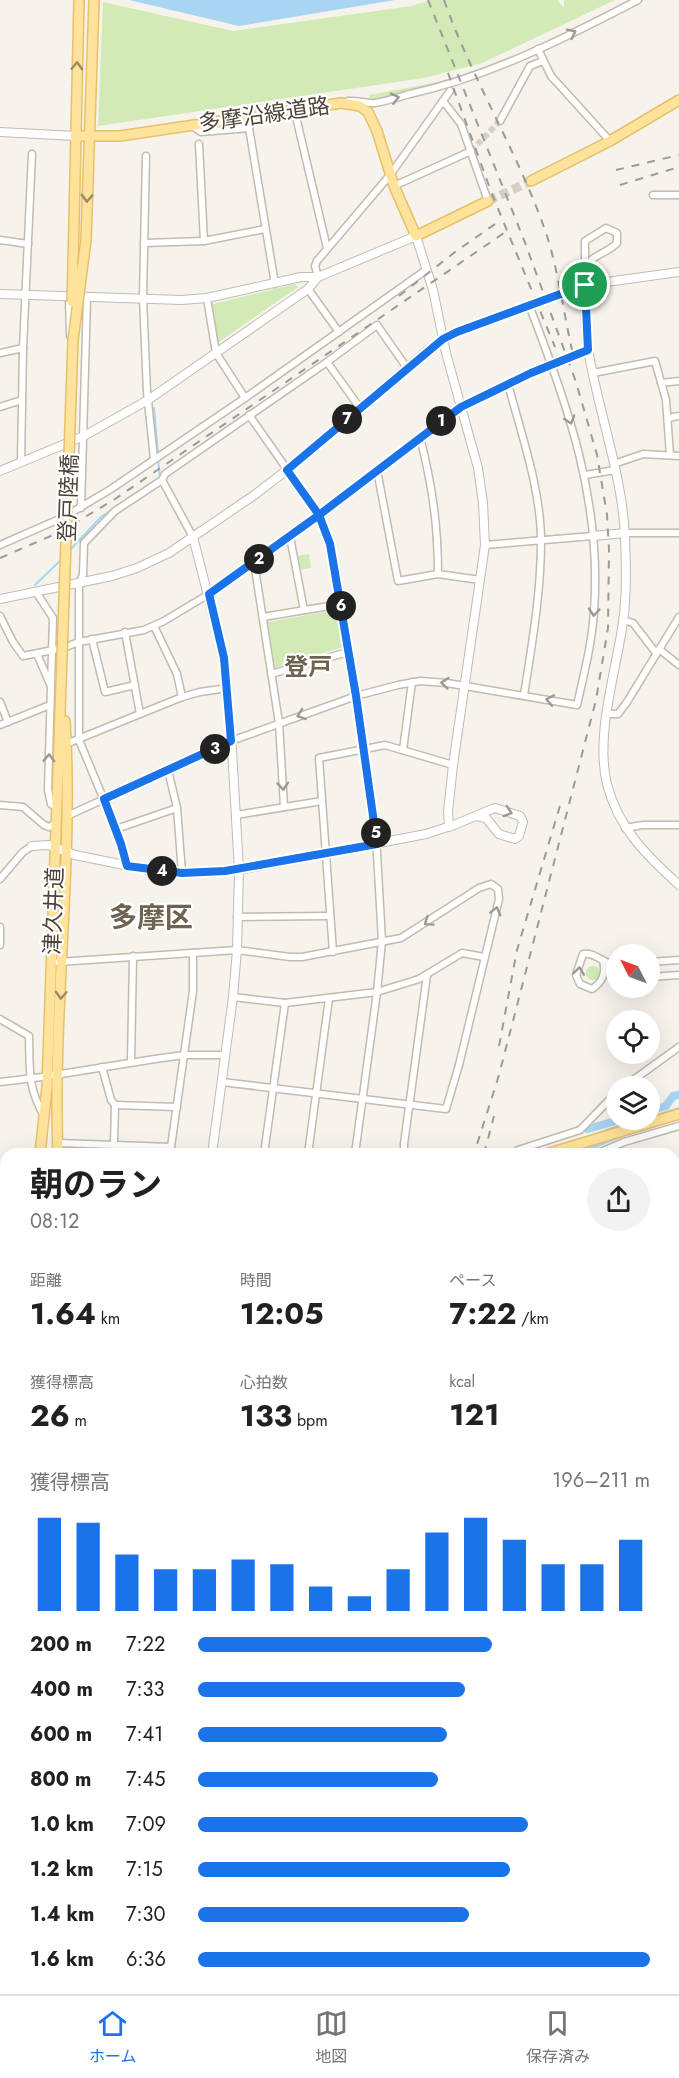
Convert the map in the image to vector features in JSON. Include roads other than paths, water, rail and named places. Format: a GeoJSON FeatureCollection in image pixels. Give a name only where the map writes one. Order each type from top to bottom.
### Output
{"type":"FeatureCollection","features":[{"type":"Feature","properties":{"kind":"main road"},"geometry":{"type":"LineString","coordinates":[[75,136],[79,0]]}},
{"type":"Feature","properties":{"kind":"main road"},"geometry":{"type":"LineString","coordinates":[[90,136],[94,0]]}},
{"type":"Feature","properties":{"kind":"main road"},"geometry":{"type":"LineString","coordinates":[[531,181],[610,141],[679,100]]}},
{"type":"Feature","properties":{"kind":"main road","name":"多摩沿線道路"},"geometry":{"type":"LineString","coordinates":[[75,136],[120,135],[341,103],[360,106],[368,112],[377,131],[394,186],[416,236]]}},
{"type":"Feature","properties":{"kind":"main road","name":"登戸陸橋"},"geometry":{"type":"LineString","coordinates":[[58,653],[73,340],[75,136]]}},
{"type":"Feature","properties":{"kind":"main road","name":"登戸陸橋"},"geometry":{"type":"LineString","coordinates":[[73,340],[86,240],[90,136]]}},
{"type":"Feature","properties":{"kind":"main road"},"geometry":{"type":"LineString","coordinates":[[416,236],[488,201]]}},
{"type":"Feature","properties":{"kind":"main road","name":"津久井道"},"geometry":{"type":"LineString","coordinates":[[41,1148],[52,1076],[62,961],[66,852],[66,744],[58,653]]}},
{"type":"Feature","properties":{"kind":"main road","name":"津久井道"},"geometry":{"type":"LineString","coordinates":[[58,1148],[52,1076],[51,962],[61,669]]}},
{"type":"Feature","properties":{"kind":"main road"},"geometry":{"type":"LineString","coordinates":[[566,1148],[679,1114]]}},
{"type":"Feature","properties":{"kind":"street"},"geometry":{"type":"LineString","coordinates":[[341,103],[357,100],[372,103],[423,92],[480,74],[538,49],[638,0]]}},
{"type":"Feature","properties":{"kind":"street"},"geometry":{"type":"LineString","coordinates":[[538,49],[551,76],[610,141]]}},
{"type":"Feature","properties":{"kind":"street"},"geometry":{"type":"LineString","coordinates":[[500,121],[530,66],[543,61]]}},
{"type":"Feature","properties":{"kind":"street"},"geometry":{"type":"LineString","coordinates":[[318,277],[315,266],[327,248],[390,175],[450,91]]}},
{"type":"Feature","properties":{"kind":"street"},"geometry":{"type":"LineString","coordinates":[[443,101],[461,124],[488,201]]}},
{"type":"Feature","properties":{"kind":"street"},"geometry":{"type":"LineString","coordinates":[[297,121],[327,248]]}},
{"type":"Feature","properties":{"kind":"street"},"geometry":{"type":"LineString","coordinates":[[191,124],[201,132],[249,128],[274,284]]}},
{"type":"Feature","properties":{"kind":"street"},"geometry":{"type":"LineString","coordinates":[[0,132],[75,136]]}},
{"type":"Feature","properties":{"kind":"street"},"geometry":{"type":"LineString","coordinates":[[199,144],[204,241]]}},
{"type":"Feature","properties":{"kind":"street"},"geometry":{"type":"LineString","coordinates":[[394,186],[471,152]]}},
{"type":"Feature","properties":{"kind":"street"},"geometry":{"type":"LineString","coordinates":[[21,462],[22,348],[32,154]]}},
{"type":"Feature","properties":{"kind":"street"},"geometry":{"type":"LineString","coordinates":[[146,156],[143,298],[148,400],[154,459]]}},
{"type":"Feature","properties":{"kind":"street"},"geometry":{"type":"LineString","coordinates":[[653,195],[679,195]]}},
{"type":"Feature","properties":{"kind":"street"},"geometry":{"type":"LineString","coordinates":[[585,267],[588,262],[610,250],[617,243],[618,236],[614,230],[606,228],[588,238],[584,244],[588,350],[615,467],[625,533],[626,580],[623,620],[603,745],[605,774],[611,798],[625,828],[643,851],[679,885]]}},
{"type":"Feature","properties":{"kind":"street"},"geometry":{"type":"LineString","coordinates":[[144,243],[204,241],[265,229]]}},
{"type":"Feature","properties":{"kind":"street"},"geometry":{"type":"LineString","coordinates":[[0,294],[182,300],[207,298],[301,277],[318,277],[416,236],[478,468],[483,503],[484,545],[453,765],[448,812],[449,827]]}},
{"type":"Feature","properties":{"kind":"street"},"geometry":{"type":"LineString","coordinates":[[0,240],[28,243]]}},
{"type":"Feature","properties":{"kind":"street"},"geometry":{"type":"LineString","coordinates":[[0,545],[81,508],[245,398],[426,270]]}},
{"type":"Feature","properties":{"kind":"street"},"geometry":{"type":"LineString","coordinates":[[0,599],[80,584],[137,568],[169,553],[287,470],[443,339],[585,285],[679,272]]}},
{"type":"Feature","properties":{"kind":"street"},"geometry":{"type":"LineString","coordinates":[[0,471],[84,436],[148,400],[308,289],[318,277]]}},
{"type":"Feature","properties":{"kind":"street"},"geometry":{"type":"LineString","coordinates":[[308,289],[339,332]]}},
{"type":"Feature","properties":{"kind":"street"},"geometry":{"type":"LineString","coordinates":[[64,517],[68,442],[69,297]]}},
{"type":"Feature","properties":{"kind":"street"},"geometry":{"type":"LineString","coordinates":[[81,508],[87,298]]}},
{"type":"Feature","properties":{"kind":"street"},"geometry":{"type":"LineString","coordinates":[[207,298],[216,353],[245,398]]}},
{"type":"Feature","properties":{"kind":"street"},"geometry":{"type":"LineString","coordinates":[[67,816],[231,741],[356,696],[412,682],[437,682],[577,705],[589,653],[594,611],[593,536],[585,475],[576,437],[552,364],[529,305]]}},
{"type":"Feature","properties":{"kind":"street"},"geometry":{"type":"LineString","coordinates":[[127,866],[116,829],[79,740],[80,584],[83,575],[84,543],[116,512],[162,480],[165,474],[377,326],[407,368]]}},
{"type":"Feature","properties":{"kind":"street"},"geometry":{"type":"LineString","coordinates":[[0,352],[22,348]]}},
{"type":"Feature","properties":{"kind":"street"},"geometry":{"type":"LineString","coordinates":[[0,616],[23,656],[58,653],[79,642],[154,626],[209,594],[290,537],[461,407],[552,364],[588,350]]}},
{"type":"Feature","properties":{"kind":"street"},"geometry":{"type":"LineString","coordinates":[[593,373],[655,361],[668,418],[670,455]]}},
{"type":"Feature","properties":{"kind":"street"},"geometry":{"type":"LineString","coordinates":[[327,362],[360,408]]}},
{"type":"Feature","properties":{"kind":"street"},"geometry":{"type":"LineString","coordinates":[[661,383],[679,381]]}},
{"type":"Feature","properties":{"kind":"street"},"geometry":{"type":"LineString","coordinates":[[508,384],[536,497],[541,540],[537,608],[524,695]]}},
{"type":"Feature","properties":{"kind":"street"},"geometry":{"type":"LineString","coordinates":[[0,408],[22,400]]}},
{"type":"Feature","properties":{"kind":"street"},"geometry":{"type":"LineString","coordinates":[[249,415],[319,515],[330,544],[364,750],[377,844],[382,941],[356,1148]]}},
{"type":"Feature","properties":{"kind":"street"},"geometry":{"type":"LineString","coordinates":[[668,418],[679,416]]}},
{"type":"Feature","properties":{"kind":"street"},"geometry":{"type":"LineString","coordinates":[[420,437],[435,507],[438,532],[438,574]]}},
{"type":"Feature","properties":{"kind":"street"},"geometry":{"type":"LineString","coordinates":[[585,475],[615,467],[643,454],[679,456]]}},
{"type":"Feature","properties":{"kind":"street"},"geometry":{"type":"LineString","coordinates":[[377,470],[398,581],[438,574],[480,580]]}},
{"type":"Feature","properties":{"kind":"street"},"geometry":{"type":"LineString","coordinates":[[162,480],[193,537],[224,658],[228,688],[238,870],[237,950],[213,1148]]}},
{"type":"Feature","properties":{"kind":"street"},"geometry":{"type":"LineString","coordinates":[[484,545],[625,533],[679,533]]}},
{"type":"Feature","properties":{"kind":"street"},"geometry":{"type":"LineString","coordinates":[[290,537],[304,610]]}},
{"type":"Feature","properties":{"kind":"street"},"geometry":{"type":"LineString","coordinates":[[64,557],[67,570],[65,586]]}},
{"type":"Feature","properties":{"kind":"street"},"geometry":{"type":"LineString","coordinates":[[254,562],[279,723],[284,807]]}},
{"type":"Feature","properties":{"kind":"street"},"geometry":{"type":"LineString","coordinates":[[36,592],[53,618],[58,653],[51,685],[48,790],[51,804],[57,807]]}},
{"type":"Feature","properties":{"kind":"street"},"geometry":{"type":"LineString","coordinates":[[262,617],[341,604]]}},
{"type":"Feature","properties":{"kind":"street"},"geometry":{"type":"LineString","coordinates":[[608,714],[618,714],[627,702],[679,617]]}},
{"type":"Feature","properties":{"kind":"street"},"geometry":{"type":"LineString","coordinates":[[623,620],[633,623],[658,651],[679,665]]}},
{"type":"Feature","properties":{"kind":"street"},"geometry":{"type":"LineString","coordinates":[[154,626],[177,674],[182,697]]}},
{"type":"Feature","properties":{"kind":"street"},"geometry":{"type":"LineString","coordinates":[[125,632],[140,714]]}},
{"type":"Feature","properties":{"kind":"street"},"geometry":{"type":"LineString","coordinates":[[92,639],[105,692],[135,685]]}},
{"type":"Feature","properties":{"kind":"street"},"geometry":{"type":"LineString","coordinates":[[271,674],[348,652]]}},
{"type":"Feature","properties":{"kind":"street"},"geometry":{"type":"LineString","coordinates":[[37,654],[51,685]]}},
{"type":"Feature","properties":{"kind":"street"},"geometry":{"type":"LineString","coordinates":[[403,750],[412,682]]}},
{"type":"Feature","properties":{"kind":"street"},"geometry":{"type":"LineString","coordinates":[[66,744],[182,697],[228,688]]}},
{"type":"Feature","properties":{"kind":"street"},"geometry":{"type":"LineString","coordinates":[[0,702],[8,722]]}},
{"type":"Feature","properties":{"kind":"street"},"geometry":{"type":"LineString","coordinates":[[0,725],[50,705]]}},
{"type":"Feature","properties":{"kind":"street"},"geometry":{"type":"LineString","coordinates":[[333,952],[319,758],[385,745],[453,765]]}},
{"type":"Feature","properties":{"kind":"street"},"geometry":{"type":"LineString","coordinates":[[168,770],[177,808],[182,873]]}},
{"type":"Feature","properties":{"kind":"street"},"geometry":{"type":"LineString","coordinates":[[236,815],[322,801]]}},
{"type":"Feature","properties":{"kind":"street"},"geometry":{"type":"LineString","coordinates":[[0,805],[23,807],[44,825],[50,827],[56,823]]}},
{"type":"Feature","properties":{"kind":"street"},"geometry":{"type":"LineString","coordinates":[[116,829],[177,808]]}},
{"type":"Feature","properties":{"kind":"street"},"geometry":{"type":"LineString","coordinates":[[0,879],[23,852],[32,846],[46,845],[127,866],[182,873],[238,870],[377,844],[449,827],[495,808],[520,816],[523,822],[519,836],[515,839],[499,834],[486,818],[476,816]]}},
{"type":"Feature","properties":{"kind":"street"},"geometry":{"type":"LineString","coordinates":[[625,828],[643,825],[679,825]]}},
{"type":"Feature","properties":{"kind":"street"},"geometry":{"type":"LineString","coordinates":[[51,962],[237,950],[290,957],[333,952],[407,936],[477,889],[491,884],[495,886],[499,893],[459,1065],[446,1109],[222,1082]]}},
{"type":"Feature","properties":{"kind":"street"},"geometry":{"type":"LineString","coordinates":[[237,917],[330,916]]}},
{"type":"Feature","properties":{"kind":"street"},"geometry":{"type":"LineString","coordinates":[[0,927],[0,945]]}},
{"type":"Feature","properties":{"kind":"street"},"geometry":{"type":"LineString","coordinates":[[171,1148],[193,991],[193,952]]}},
{"type":"Feature","properties":{"kind":"street"},"geometry":{"type":"LineString","coordinates":[[232,997],[285,1003],[377,992],[427,975],[462,953],[484,957]]}},
{"type":"Feature","properties":{"kind":"street"},"geometry":{"type":"LineString","coordinates":[[606,962],[596,955],[583,954],[576,975],[580,984],[592,989],[606,980]]}},
{"type":"Feature","properties":{"kind":"street"},"geometry":{"type":"LineString","coordinates":[[131,1062],[133,956]]}},
{"type":"Feature","properties":{"kind":"street"},"geometry":{"type":"LineString","coordinates":[[602,981],[605,972],[603,960]]}},
{"type":"Feature","properties":{"kind":"street"},"geometry":{"type":"LineString","coordinates":[[660,961],[679,960]]}},
{"type":"Feature","properties":{"kind":"street"},"geometry":{"type":"LineString","coordinates":[[404,1148],[427,975]]}},
{"type":"Feature","properties":{"kind":"street"},"geometry":{"type":"LineString","coordinates":[[660,976],[679,975]]}},
{"type":"Feature","properties":{"kind":"street"},"geometry":{"type":"LineString","coordinates":[[309,1148],[329,999]]}},
{"type":"Feature","properties":{"kind":"street"},"geometry":{"type":"LineString","coordinates":[[265,1148],[285,1003]]}},
{"type":"Feature","properties":{"kind":"street"},"geometry":{"type":"LineString","coordinates":[[0,1018],[28,1036],[33,1097],[45,1117]]}},
{"type":"Feature","properties":{"kind":"street"},"geometry":{"type":"LineString","coordinates":[[639,1076],[679,1047]]}},
{"type":"Feature","properties":{"kind":"street"},"geometry":{"type":"LineString","coordinates":[[0,1082],[184,1055],[225,1055]]}},
{"type":"Feature","properties":{"kind":"street"},"geometry":{"type":"LineString","coordinates":[[102,1067],[111,1100],[115,1105],[114,1144]]}},
{"type":"Feature","properties":{"kind":"street"},"geometry":{"type":"LineString","coordinates":[[532,1148],[580,1130],[606,1104]]}},
{"type":"Feature","properties":{"kind":"street"},"geometry":{"type":"LineString","coordinates":[[115,1105],[177,1107]]}},
{"type":"Feature","properties":{"kind":"street"},"geometry":{"type":"LineString","coordinates":[[610,1148],[679,1126]]}},
{"type":"Feature","properties":{"kind":"street"},"geometry":{"type":"LineString","coordinates":[[58,1143],[114,1144],[152,1148]]}},
{"type":"Feature","properties":{"kind":"water"},"geometry":{"type":"Polygon","coordinates":[[[129,0],[395,0],[239,26],[129,0]]]}},
{"type":"Feature","properties":{"kind":"water"},"geometry":{"type":"Polygon","coordinates":[[[679,1107],[679,1119],[660,1124],[660,1113],[679,1107]]]}},
{"type":"Feature","properties":{"kind":"water"},"geometry":{"type":"Polygon","coordinates":[[[606,1130],[640,1130],[597,1148],[563,1148],[606,1130]]]}},
{"type":"Feature","properties":{"kind":"waterway"},"geometry":{"type":"LineString","coordinates":[[154,408],[158,454]]}},
{"type":"Feature","properties":{"kind":"waterway"},"geometry":{"type":"LineString","coordinates":[[69,551],[101,517],[160,477],[158,460]]}},
{"type":"Feature","properties":{"kind":"waterway"},"geometry":{"type":"LineString","coordinates":[[35,585],[63,558]]}},
{"type":"Feature","properties":{"kind":"waterway"},"geometry":{"type":"LineString","coordinates":[[660,1108],[666,1106],[673,1096],[679,1095]]}},
{"type":"Feature","properties":{"kind":"waterway"},"geometry":{"type":"LineString","coordinates":[[588,1129],[606,1124]]}},
{"type":"Feature","properties":{"kind":"tunnel"},"geometry":{"type":"LineString","coordinates":[[471,151],[500,121]]}},
{"type":"Feature","properties":{"kind":"tunnel"},"geometry":{"type":"LineString","coordinates":[[488,201],[531,181]]}},
{"type":"Feature","properties":{"kind":"railway"},"geometry":{"type":"LineString","coordinates":[[428,0],[524,240],[576,382],[597,455],[607,515],[609,550],[608,628],[596,700],[499,1075],[476,1148]]}},
{"type":"Feature","properties":{"kind":"railway"},"geometry":{"type":"LineString","coordinates":[[444,0],[545,230],[557,274],[572,350]]}},
{"type":"Feature","properties":{"kind":"railway"},"geometry":{"type":"LineString","coordinates":[[448,73],[492,194],[555,347]]}},
{"type":"Feature","properties":{"kind":"railway"},"geometry":{"type":"LineString","coordinates":[[616,170],[679,155]]}},
{"type":"Feature","properties":{"kind":"railway"},"geometry":{"type":"LineString","coordinates":[[620,185],[679,167]]}},
{"type":"Feature","properties":{"kind":"railway"},"geometry":{"type":"LineString","coordinates":[[399,296],[498,222]]}},
{"type":"Feature","properties":{"kind":"railway"},"geometry":{"type":"LineString","coordinates":[[0,558],[60,532],[115,499],[504,233]]}},
{"type":"Feature","properties":{"kind":"railway"},"geometry":{"type":"LineString","coordinates":[[499,1046],[517,950],[562,799]]}},
{"type":"Feature","properties":{"kind":"railway"},"geometry":{"type":"LineString","coordinates":[[486,1148],[494,1116]]}},
{"type":"Feature","properties":{"kind":"district","name":"登戸"},"geometry":{"type":"Point","coordinates":[308,666]}},
{"type":"Feature","properties":{"kind":"district","name":"多摩区"},"geometry":{"type":"Point","coordinates":[151,917]}}]}
